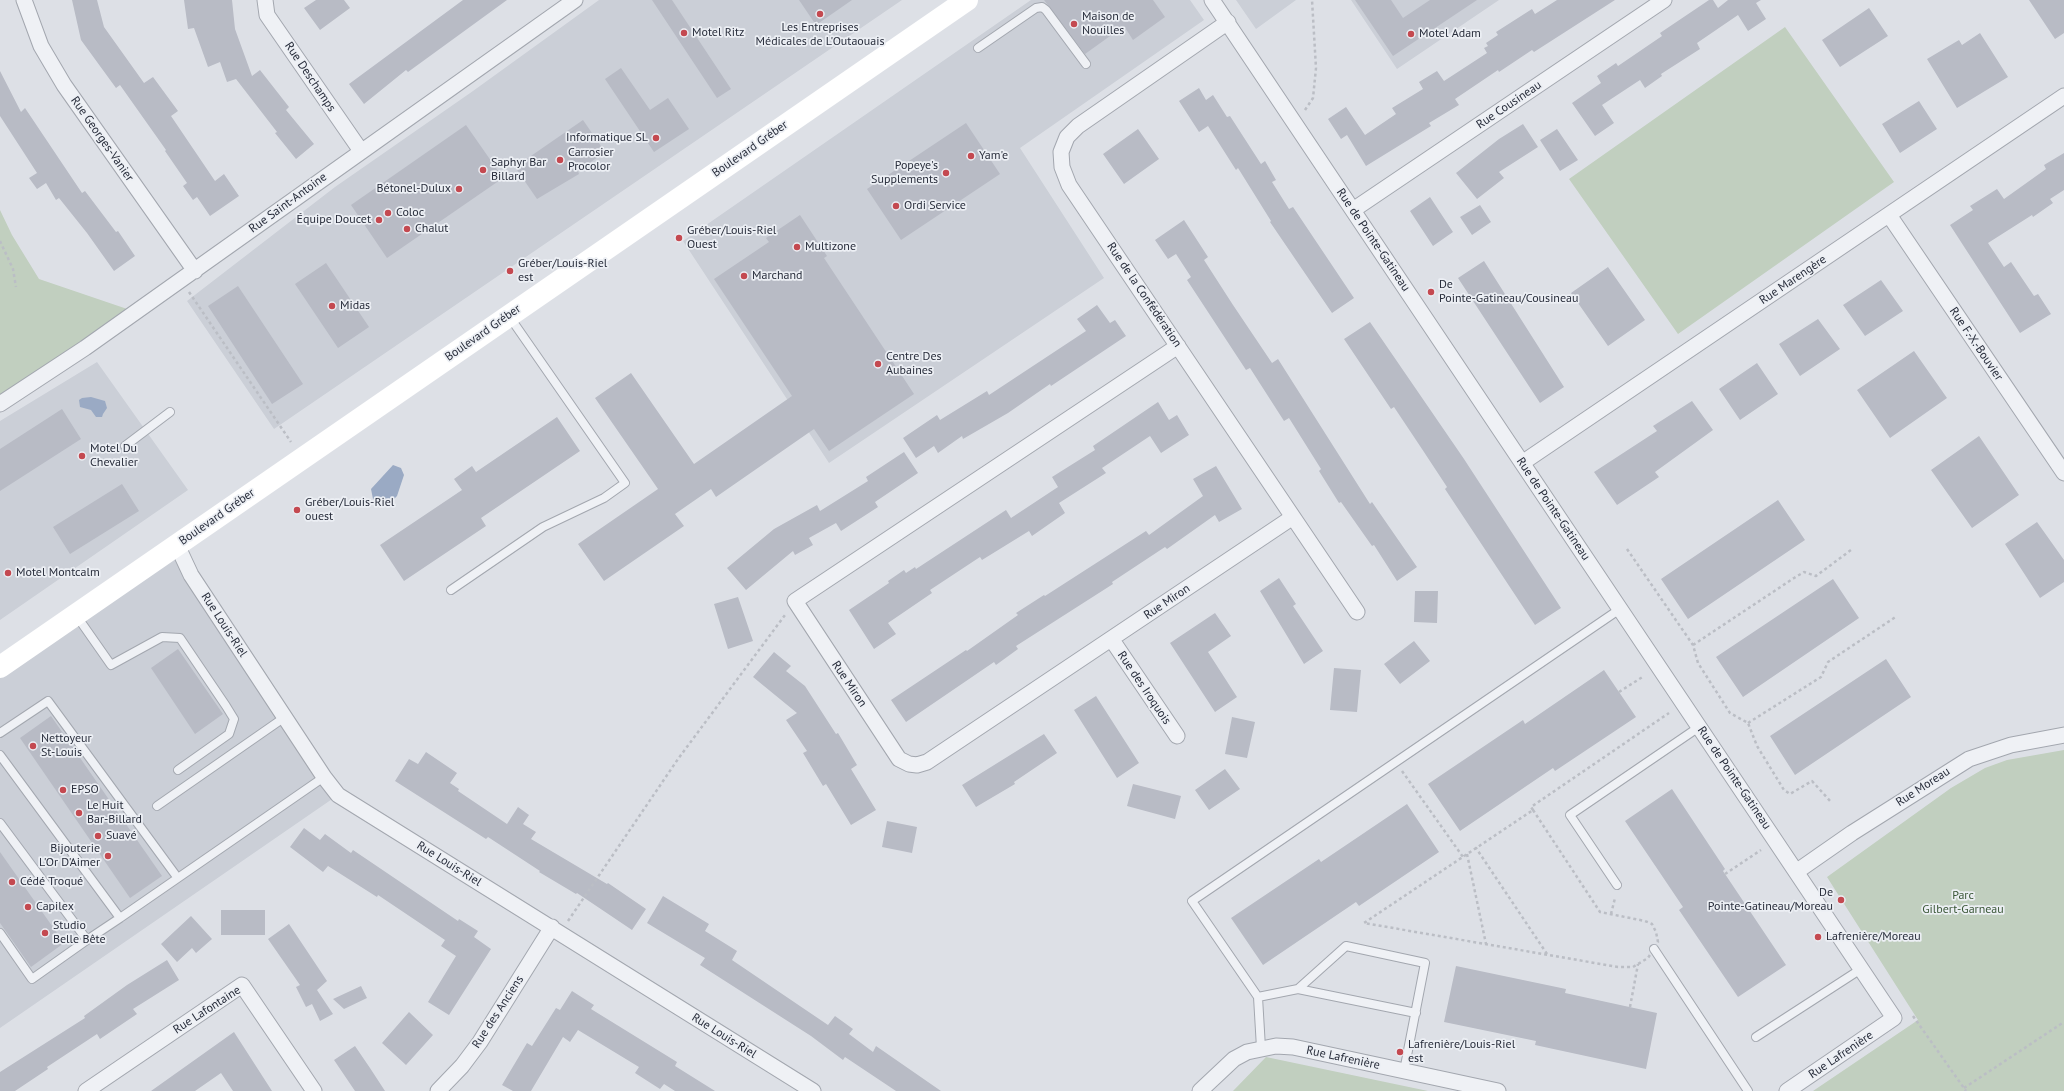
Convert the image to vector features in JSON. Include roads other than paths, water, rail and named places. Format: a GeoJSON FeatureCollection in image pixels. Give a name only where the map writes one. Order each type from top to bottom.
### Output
{"type":"FeatureCollection","features":[{"type":"Feature","properties":{"kind":"main road","name":"Boulevard Gréber"},"geometry":{"type":"LineString","coordinates":[[0,667],[967,0]]}},
{"type":"Feature","properties":{"kind":"street","name":"Rue Georges-Vanier"},"geometry":{"type":"LineString","coordinates":[[24,0],[41,46],[64,85],[194,271]]}},
{"type":"Feature","properties":{"kind":"street","name":"Rue Deschamps"},"geometry":{"type":"LineString","coordinates":[[265,0],[268,15],[361,151]]}},
{"type":"Feature","properties":{"kind":"street","name":"Rue Saint-Antoine"},"geometry":{"type":"LineString","coordinates":[[0,404],[85,348],[575,0]]}},
{"type":"Feature","properties":{"kind":"street","name":"Rue de Pointe-Gatineau"},"geometry":{"type":"LineString","coordinates":[[1212,0],[1894,1018]]}},
{"type":"Feature","properties":{"kind":"street","name":"Rue Cousineau"},"geometry":{"type":"LineString","coordinates":[[1353,210],[1664,0]]}},
{"type":"Feature","properties":{"kind":"street","name":"Rue de la Confédération"},"geometry":{"type":"LineString","coordinates":[[1228,22],[1078,126],[1067,137],[1061,152],[1062,167],[1069,186],[1356,612]]}},
{"type":"Feature","properties":{"kind":"street","name":"Rue Marengère"},"geometry":{"type":"LineString","coordinates":[[1522,463],[2064,96]]}},
{"type":"Feature","properties":{"kind":"street","name":"Rue F.-X.-Bouvier"},"geometry":{"type":"LineString","coordinates":[[1889,215],[2064,473]]}},
{"type":"Feature","properties":{"kind":"street","name":"Rue Miron"},"geometry":{"type":"LineString","coordinates":[[1178,346],[795,601],[899,759],[908,764],[917,765],[927,762],[1112,640],[1293,517]]}},
{"type":"Feature","properties":{"kind":"street","name":"Rue Louis-Riel"},"geometry":{"type":"LineString","coordinates":[[177,545],[191,575],[324,777],[338,795],[813,1091]]}},
{"type":"Feature","properties":{"kind":"street","name":"Rue des Iroquois"},"geometry":{"type":"LineString","coordinates":[[1112,640],[1177,736]]}},
{"type":"Feature","properties":{"kind":"street","name":"Rue Moreau"},"geometry":{"type":"LineString","coordinates":[[1796,872],[1852,833],[1969,759],[2012,745],[2064,735]]}},
{"type":"Feature","properties":{"kind":"street","name":"Rue des Anciens"},"geometry":{"type":"LineString","coordinates":[[438,1091],[462,1066],[480,1042],[556,930]]}},
{"type":"Feature","properties":{"kind":"street","name":"Rue Lafontaine"},"geometry":{"type":"LineString","coordinates":[[86,1091],[242,985],[314,1091]]}},
{"type":"Feature","properties":{"kind":"street","name":"Rue Lafrenière"},"geometry":{"type":"LineString","coordinates":[[1787,1091],[1894,1018]]}},
{"type":"Feature","properties":{"kind":"street","name":"Rue Lafrenière"},"geometry":{"type":"LineString","coordinates":[[1200,1091],[1234,1059],[1261,1048],[1276,1046],[1293,1047],[1498,1091]]}},
{"type":"Feature","properties":{"kind":"lane"},"geometry":{"type":"LineString","coordinates":[[978,48],[1036,8],[1042,7],[1046,10],[1086,64]]}},
{"type":"Feature","properties":{"kind":"lane"},"geometry":{"type":"LineString","coordinates":[[451,590],[543,527],[604,498],[625,483],[509,316]]}},
{"type":"Feature","properties":{"kind":"lane"},"geometry":{"type":"LineString","coordinates":[[125,446],[170,412]]}},
{"type":"Feature","properties":{"kind":"lane"},"geometry":{"type":"LineString","coordinates":[[1261,1048],[1258,997],[1192,901],[1620,609]]}},
{"type":"Feature","properties":{"kind":"lane"},"geometry":{"type":"LineString","coordinates":[[76,614],[112,665],[162,637],[180,638],[226,706],[234,719],[229,734],[178,770]]}},
{"type":"Feature","properties":{"kind":"lane"},"geometry":{"type":"LineString","coordinates":[[0,733],[48,701],[177,877]]}},
{"type":"Feature","properties":{"kind":"lane"},"geometry":{"type":"LineString","coordinates":[[157,806],[285,717]]}},
{"type":"Feature","properties":{"kind":"lane"},"geometry":{"type":"LineString","coordinates":[[1617,885],[1570,815],[1699,727]]}},
{"type":"Feature","properties":{"kind":"lane"},"geometry":{"type":"LineString","coordinates":[[0,755],[120,918]]}},
{"type":"Feature","properties":{"kind":"lane"},"geometry":{"type":"LineString","coordinates":[[0,933],[32,979],[177,877],[324,777]]}},
{"type":"Feature","properties":{"kind":"lane"},"geometry":{"type":"LineString","coordinates":[[0,823],[87,940]]}},
{"type":"Feature","properties":{"kind":"lane"},"geometry":{"type":"LineString","coordinates":[[1298,989],[1346,946],[1425,963],[1404,1071]]}},
{"type":"Feature","properties":{"kind":"lane"},"geometry":{"type":"LineString","coordinates":[[1654,949],[1748,1091]]}},
{"type":"Feature","properties":{"kind":"lane"},"geometry":{"type":"LineString","coordinates":[[1756,1037],[1860,969]]}},
{"type":"Feature","properties":{"kind":"lane"},"geometry":{"type":"LineString","coordinates":[[1258,997],[1298,989],[1416,1013]]}},
{"type":"Feature","properties":{"kind":"water"},"geometry":{"type":"Polygon","coordinates":[[[91,397],[105,401],[107,408],[102,417],[96,417],[91,410],[80,407],[79,400],[82,398],[91,397]]]}},
{"type":"Feature","properties":{"kind":"water"},"geometry":{"type":"Polygon","coordinates":[[[393,465],[401,468],[404,475],[397,496],[391,502],[383,504],[373,499],[371,489],[393,465]]]}},
{"type":"Feature","properties":{"kind":"place","name":"Les Entreprises Médicales de L'Outaouais"},"geometry":{"type":"Point","coordinates":[820,14]}},
{"type":"Feature","properties":{"kind":"place","name":"Maison de Nouilles"},"geometry":{"type":"Point","coordinates":[1074,24]}},
{"type":"Feature","properties":{"kind":"place","name":"Motel Ritz"},"geometry":{"type":"Point","coordinates":[684,33]}},
{"type":"Feature","properties":{"kind":"place","name":"Motel Adam"},"geometry":{"type":"Point","coordinates":[1411,34]}},
{"type":"Feature","properties":{"kind":"place","name":"Informatique SL"},"geometry":{"type":"Point","coordinates":[656,138]}},
{"type":"Feature","properties":{"kind":"place","name":"Yam'e"},"geometry":{"type":"Point","coordinates":[971,156]}},
{"type":"Feature","properties":{"kind":"place","name":"Carrosier Procolor"},"geometry":{"type":"Point","coordinates":[560,160]}},
{"type":"Feature","properties":{"kind":"place","name":"Saphyr Bar Billard"},"geometry":{"type":"Point","coordinates":[483,170]}},
{"type":"Feature","properties":{"kind":"place","name":"Popeye's Supplements"},"geometry":{"type":"Point","coordinates":[946,173]}},
{"type":"Feature","properties":{"kind":"place","name":"Bétonel-Dulux"},"geometry":{"type":"Point","coordinates":[459,189]}},
{"type":"Feature","properties":{"kind":"place","name":"Ordi Service"},"geometry":{"type":"Point","coordinates":[896,206]}},
{"type":"Feature","properties":{"kind":"place","name":"Coloc"},"geometry":{"type":"Point","coordinates":[388,213]}},
{"type":"Feature","properties":{"kind":"place","name":"Équipe Doucet"},"geometry":{"type":"Point","coordinates":[379,220]}},
{"type":"Feature","properties":{"kind":"place","name":"Chalut"},"geometry":{"type":"Point","coordinates":[407,229]}},
{"type":"Feature","properties":{"kind":"place","name":"Gréber/Louis-Riel Ouest"},"geometry":{"type":"Point","coordinates":[679,238]}},
{"type":"Feature","properties":{"kind":"place","name":"Multizone"},"geometry":{"type":"Point","coordinates":[797,247]}},
{"type":"Feature","properties":{"kind":"place","name":"Gréber/Louis-Riel est"},"geometry":{"type":"Point","coordinates":[510,271]}},
{"type":"Feature","properties":{"kind":"place","name":"Marchand"},"geometry":{"type":"Point","coordinates":[744,276]}},
{"type":"Feature","properties":{"kind":"place","name":"De Pointe-Gatineau/Cousineau"},"geometry":{"type":"Point","coordinates":[1431,292]}},
{"type":"Feature","properties":{"kind":"place","name":"Midas"},"geometry":{"type":"Point","coordinates":[332,306]}},
{"type":"Feature","properties":{"kind":"place","name":"Centre Des Aubaines"},"geometry":{"type":"Point","coordinates":[878,364]}},
{"type":"Feature","properties":{"kind":"place","name":"Motel Du Chevalier"},"geometry":{"type":"Point","coordinates":[82,456]}},
{"type":"Feature","properties":{"kind":"place","name":"Gréber/Louis-Riel ouest"},"geometry":{"type":"Point","coordinates":[297,510]}},
{"type":"Feature","properties":{"kind":"place","name":"Motel Montcalm"},"geometry":{"type":"Point","coordinates":[8,573]}},
{"type":"Feature","properties":{"kind":"place","name":"Nettoyeur St-Louis"},"geometry":{"type":"Point","coordinates":[33,746]}},
{"type":"Feature","properties":{"kind":"place","name":"EPSO"},"geometry":{"type":"Point","coordinates":[63,790]}},
{"type":"Feature","properties":{"kind":"place","name":"Le Huit Bar-Billard"},"geometry":{"type":"Point","coordinates":[79,813]}},
{"type":"Feature","properties":{"kind":"place","name":"Suavé"},"geometry":{"type":"Point","coordinates":[98,836]}},
{"type":"Feature","properties":{"kind":"place","name":"Bijouterie L'Or D'Aimer"},"geometry":{"type":"Point","coordinates":[108,856]}},
{"type":"Feature","properties":{"kind":"place","name":"Cédé Troqué"},"geometry":{"type":"Point","coordinates":[12,882]}},
{"type":"Feature","properties":{"kind":"place","name":"De Pointe-Gatineau/Moreau"},"geometry":{"type":"Point","coordinates":[1841,900]}},
{"type":"Feature","properties":{"kind":"place","name":"Capilex"},"geometry":{"type":"Point","coordinates":[28,907]}},
{"type":"Feature","properties":{"kind":"place","name":"Studio Belle Bête"},"geometry":{"type":"Point","coordinates":[45,933]}},
{"type":"Feature","properties":{"kind":"place","name":"Lafrenière/Moreau"},"geometry":{"type":"Point","coordinates":[1818,937]}},
{"type":"Feature","properties":{"kind":"place","name":"Lafrenière/Louis-Riel est"},"geometry":{"type":"Point","coordinates":[1400,1052]}},
{"type":"Feature","properties":{"kind":"park label","name":"Parc Gilbert-Garneau"},"geometry":{"type":"Point","coordinates":[1963,903]}}]}
